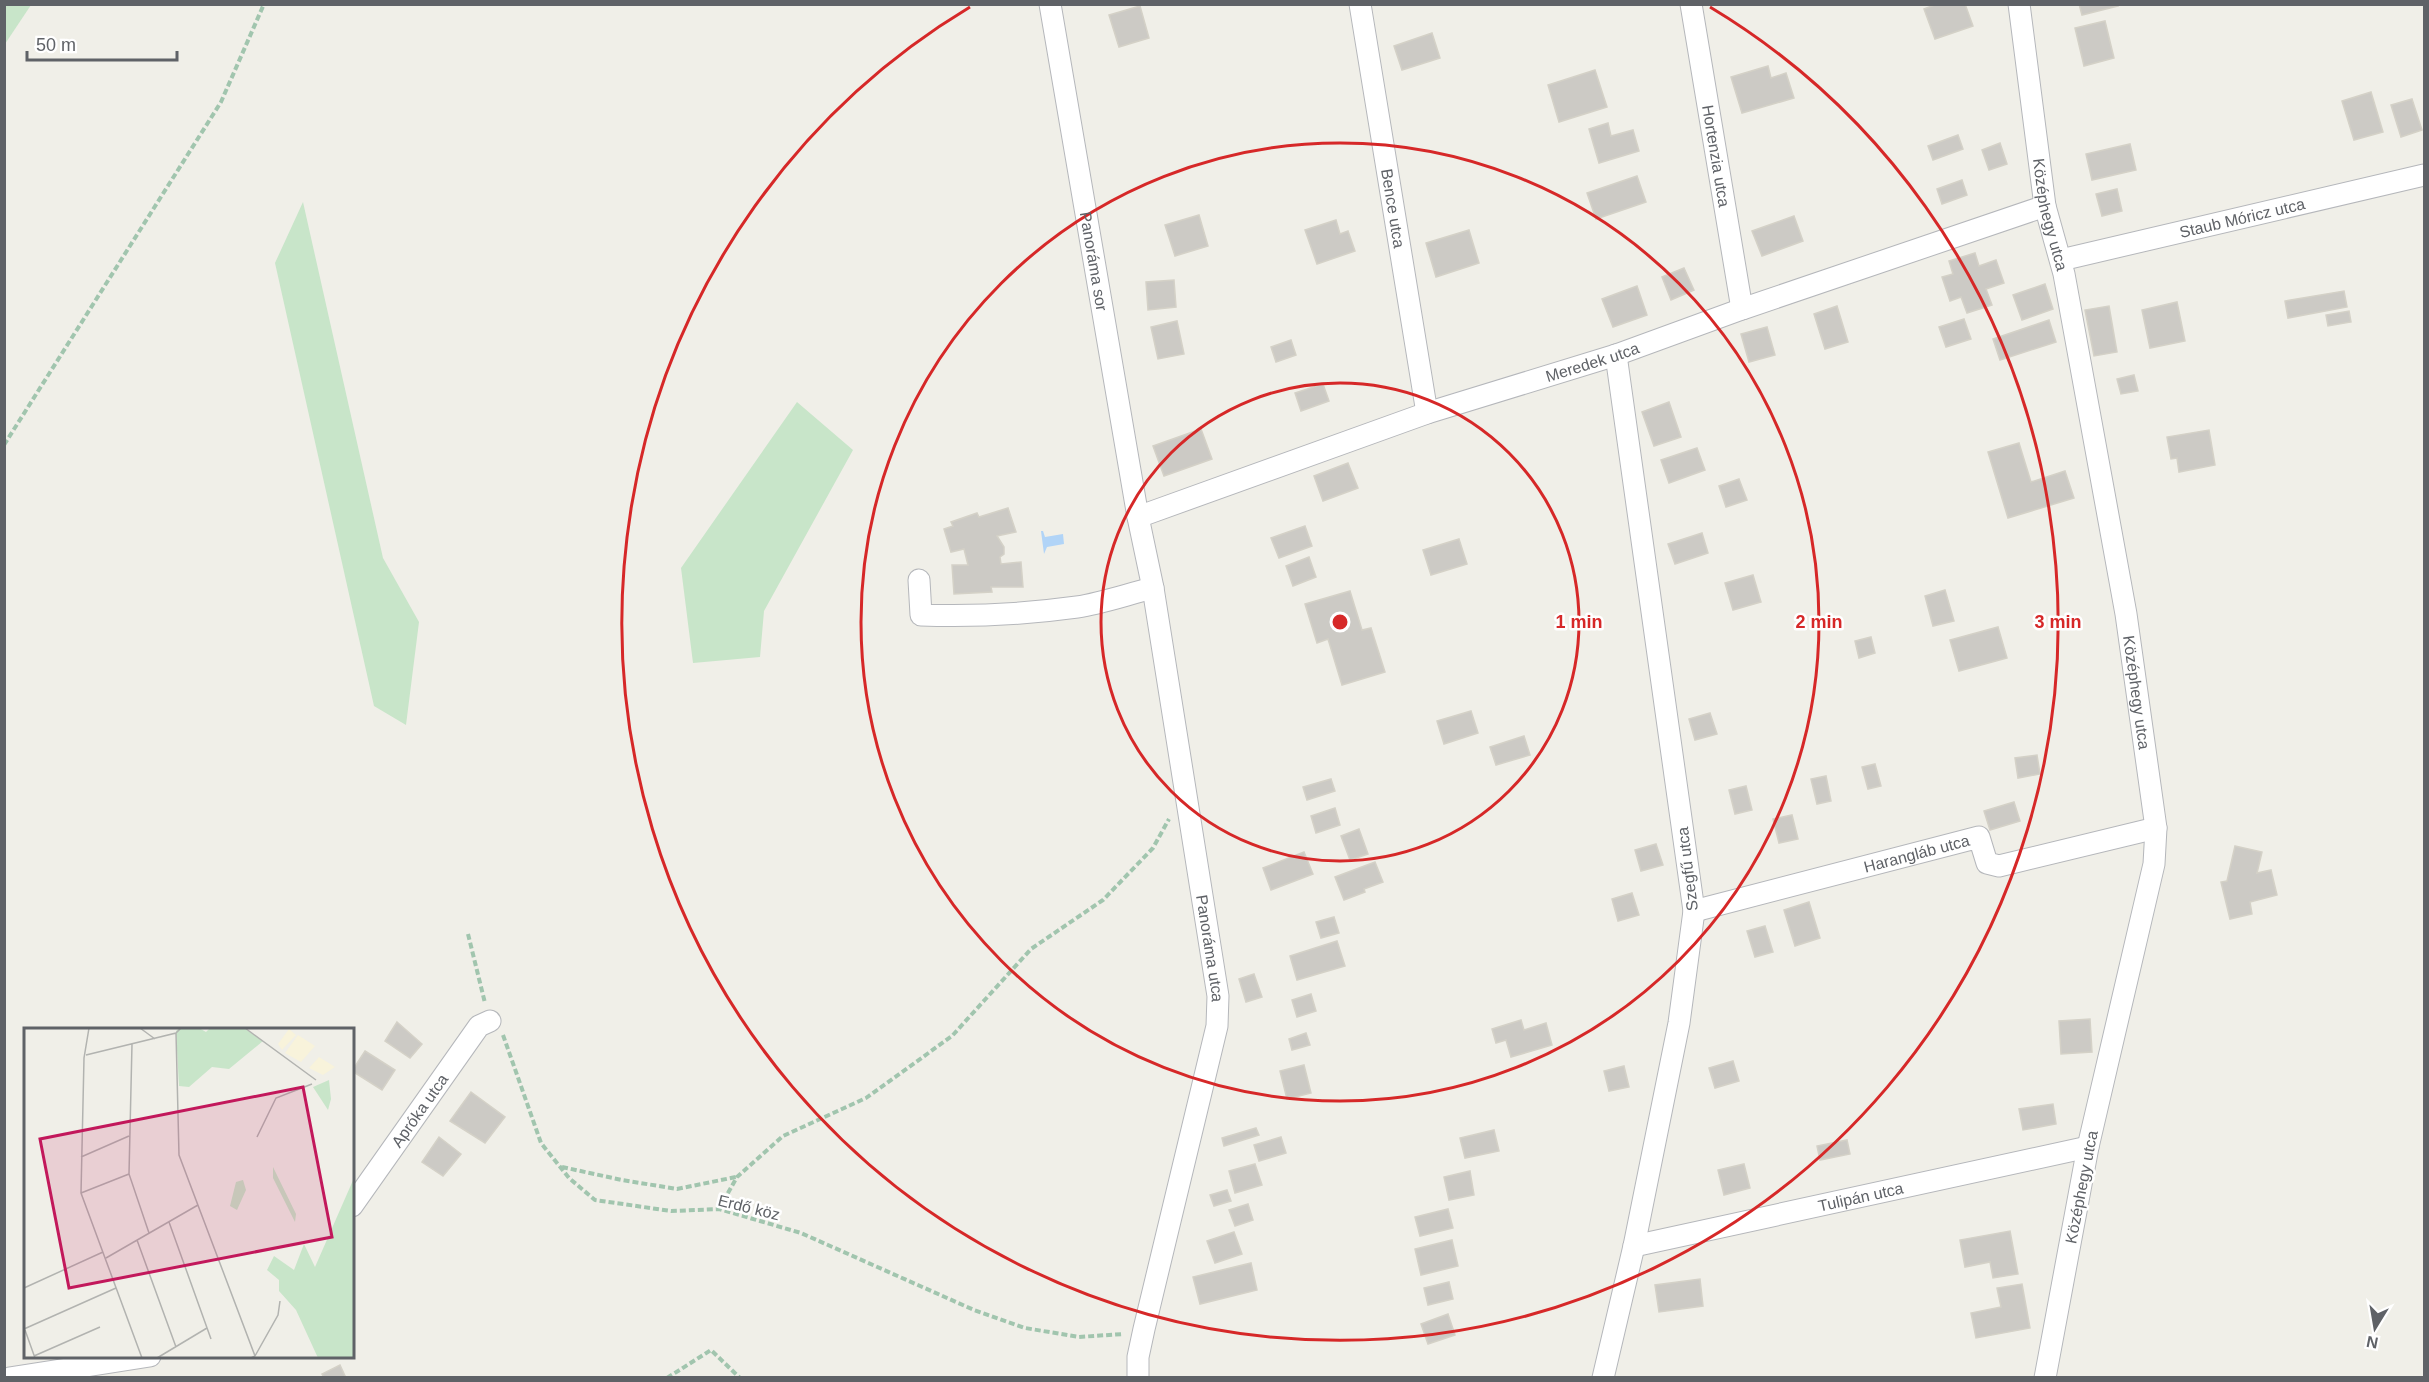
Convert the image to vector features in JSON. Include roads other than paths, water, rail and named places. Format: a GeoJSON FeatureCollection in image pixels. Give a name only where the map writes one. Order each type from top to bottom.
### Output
{"type":"FeatureCollection","features":[{"type":"Feature","properties":{"kind":"street","name":"Panoráma sor"},"geometry":{"type":"LineString","coordinates":[[1050,4],[1138,517]]}},
{"type":"Feature","properties":{"kind":"street","name":"Bence utca"},"geometry":{"type":"LineString","coordinates":[[1360,4],[1427,413]]}},
{"type":"Feature","properties":{"kind":"street","name":"Hortenzia utca"},"geometry":{"type":"LineString","coordinates":[[1691,4],[1742,309]]}},
{"type":"Feature","properties":{"kind":"street","name":"Középhegy utca"},"geometry":{"type":"LineString","coordinates":[[2019,4],[2045,206],[2061,260],[2126,614],[2156,828],[2154,864],[2088,1147],[2045,1377]]}},
{"type":"Feature","properties":{"kind":"street","name":"Staub Móricz utca"},"geometry":{"type":"LineString","coordinates":[[2061,260],[2424,175]]}},
{"type":"Feature","properties":{"kind":"street","name":"Meredek utca"},"geometry":{"type":"LineString","coordinates":[[1138,517],[1427,413],[1616,355],[1742,309],[2045,206]]}},
{"type":"Feature","properties":{"kind":"street","name":"Szegfű utca"},"geometry":{"type":"LineString","coordinates":[[1603,1377],[1634,1246],[1679,1023],[1694,911],[1616,355]]}},
{"type":"Feature","properties":{"kind":"street","name":"Panoráma utca"},"geometry":{"type":"LineString","coordinates":[[1138,517],[1153,588],[1218,996],[1216,1026],[1144,1329],[1138,1357],[1138,1377]]}},
{"type":"Feature","properties":{"kind":"street"},"geometry":{"type":"LineString","coordinates":[[919,580],[921,615],[943,616],[1017,613],[1079,606],[1153,588]]}},
{"type":"Feature","properties":{"kind":"street","name":"Harangláb utca"},"geometry":{"type":"LineString","coordinates":[[1694,911],[1979,837],[1987,863],[1999,866],[2156,828]]}},
{"type":"Feature","properties":{"kind":"street","name":"Apróka utca"},"geometry":{"type":"LineString","coordinates":[[354,1203],[478,1026],[490,1021]]}},
{"type":"Feature","properties":{"kind":"street","name":"Tulipán utca"},"geometry":{"type":"LineString","coordinates":[[1634,1246],[2088,1147]]}},
{"type":"Feature","properties":{"kind":"street"},"geometry":{"type":"LineString","coordinates":[[9,1377],[137,1358]]}},
{"type":"Feature","properties":{"kind":"water"},"geometry":{"type":"Polygon","coordinates":[[[1041,531],[1045,537],[1063,534],[1064,544],[1047,547],[1044,554],[1041,531]]]}}]}
